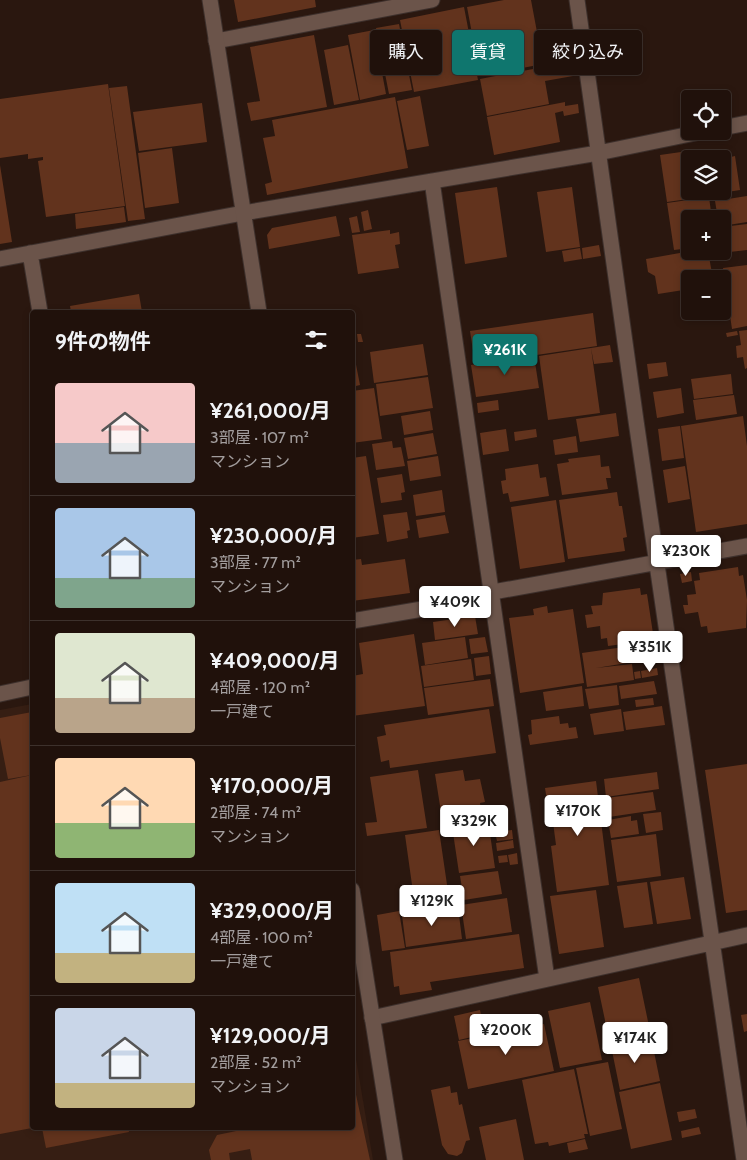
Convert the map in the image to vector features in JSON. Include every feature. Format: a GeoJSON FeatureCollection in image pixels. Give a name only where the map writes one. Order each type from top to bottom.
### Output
{"type":"FeatureCollection","features":[{"type":"Feature","properties":{"kind":"street"},"geometry":{"type":"LineString","coordinates":[[210,0],[259,310]]}},
{"type":"Feature","properties":{"kind":"street"},"geometry":{"type":"LineString","coordinates":[[216,41],[432,0]]}},
{"type":"Feature","properties":{"kind":"street"},"geometry":{"type":"LineString","coordinates":[[577,0],[656,564],[714,942],[744,1160]]}},
{"type":"Feature","properties":{"kind":"street"},"geometry":{"type":"LineString","coordinates":[[731,126],[747,123]]}},
{"type":"Feature","properties":{"kind":"street"},"geometry":{"type":"LineString","coordinates":[[0,259],[243,213],[598,153],[681,136]]}},
{"type":"Feature","properties":{"kind":"street"},"geometry":{"type":"LineString","coordinates":[[432,181],[493,592],[547,979]]}},
{"type":"Feature","properties":{"kind":"street"},"geometry":{"type":"LineString","coordinates":[[30,253],[40,310]]}},
{"type":"Feature","properties":{"kind":"street"},"geometry":{"type":"LineString","coordinates":[[355,620],[440,606],[493,592],[747,546]]}},
{"type":"Feature","properties":{"kind":"street"},"geometry":{"type":"LineString","coordinates":[[0,694],[30,687]]}},
{"type":"Feature","properties":{"kind":"street"},"geometry":{"type":"LineString","coordinates":[[355,909],[395,1160]]}},
{"type":"Feature","properties":{"kind":"street"},"geometry":{"type":"LineString","coordinates":[[372,1018],[747,934]]}},
{"type":"Feature","properties":{"kind":"shaded area"},"geometry":{"type":"Polygon","coordinates":[[[30,704],[30,1130],[355,1130],[355,1053],[373,1160],[0,1160],[0,710],[30,704]]]}},
{"type":"Feature","properties":{"kind":"building"},"geometry":{"type":"Polygon","coordinates":[[[234,0],[315,0],[316,7],[238,22],[234,0]]]}},
{"type":"Feature","properties":{"kind":"building"},"geometry":{"type":"Polygon","coordinates":[[[504,0],[531,0],[537,30],[534,30],[534,66],[524,68],[524,30],[471,30],[467,7],[504,0]]]}},
{"type":"Feature","properties":{"kind":"building"},"geometry":{"type":"Polygon","coordinates":[[[464,7],[468,30],[452,30],[452,75],[477,75],[478,80],[414,92],[411,75],[442,75],[442,30],[402,30],[400,20],[464,7]]]}},
{"type":"Feature","properties":{"kind":"building"},"geometry":{"type":"Polygon","coordinates":[[[399,24],[400,30],[376,30],[376,28],[399,24]]]}},
{"type":"Feature","properties":{"kind":"building"},"geometry":{"type":"Polygon","coordinates":[[[370,31],[370,75],[382,75],[386,94],[360,100],[348,35],[370,31]]]}},
{"type":"Feature","properties":{"kind":"building"},"geometry":{"type":"Polygon","coordinates":[[[314,35],[327,107],[251,121],[247,103],[260,101],[250,47],[314,35]]]}},
{"type":"Feature","properties":{"kind":"building"},"geometry":{"type":"Polygon","coordinates":[[[348,45],[359,100],[334,105],[324,50],[348,45]]]}},
{"type":"Feature","properties":{"kind":"building"},"geometry":{"type":"Polygon","coordinates":[[[534,69],[534,75],[573,76],[545,81],[549,104],[487,116],[480,79],[501,75],[524,75],[524,71],[534,69]]]}},
{"type":"Feature","properties":{"kind":"building"},"geometry":{"type":"Polygon","coordinates":[[[385,75],[409,75],[412,90],[389,94],[385,75]]]}},
{"type":"Feature","properties":{"kind":"building"},"geometry":{"type":"Polygon","coordinates":[[[108,84],[125,206],[46,217],[38,161],[43,160],[43,157],[28,159],[28,154],[0,158],[0,99],[108,84]]]}},
{"type":"Feature","properties":{"kind":"building"},"geometry":{"type":"Polygon","coordinates":[[[127,86],[145,219],[128,221],[109,88],[127,86]]]}},
{"type":"Feature","properties":{"kind":"building"},"geometry":{"type":"Polygon","coordinates":[[[420,96],[429,146],[407,150],[397,101],[420,96]]]}},
{"type":"Feature","properties":{"kind":"building"},"geometry":{"type":"Polygon","coordinates":[[[395,97],[408,168],[267,195],[265,184],[272,182],[263,138],[275,136],[272,120],[395,97]]]}},
{"type":"Feature","properties":{"kind":"building"},"geometry":{"type":"Polygon","coordinates":[[[565,102],[565,106],[578,104],[579,113],[564,116],[563,111],[555,113],[560,142],[494,155],[487,117],[565,102]]]}},
{"type":"Feature","properties":{"kind":"building"},"geometry":{"type":"Polygon","coordinates":[[[202,103],[207,142],[139,151],[133,112],[202,103]]]}},
{"type":"Feature","properties":{"kind":"building"},"geometry":{"type":"Polygon","coordinates":[[[172,148],[179,203],[145,208],[138,153],[172,148]]]}},
{"type":"Feature","properties":{"kind":"building"},"geometry":{"type":"Polygon","coordinates":[[[681,152],[681,200],[667,202],[660,155],[681,152]]]}},
{"type":"Feature","properties":{"kind":"building"},"geometry":{"type":"Polygon","coordinates":[[[735,156],[740,190],[731,191],[731,157],[735,156]]]}},
{"type":"Feature","properties":{"kind":"building"},"geometry":{"type":"Polygon","coordinates":[[[0,165],[12,242],[0,244],[0,165]]]}},
{"type":"Feature","properties":{"kind":"building"},"geometry":{"type":"Polygon","coordinates":[[[497,187],[507,257],[465,264],[455,193],[497,187]]]}},
{"type":"Feature","properties":{"kind":"building"},"geometry":{"type":"Polygon","coordinates":[[[572,187],[580,247],[546,252],[537,192],[572,187]]]}},
{"type":"Feature","properties":{"kind":"building"},"geometry":{"type":"Polygon","coordinates":[[[747,196],[747,222],[731,225],[731,210],[716,210],[715,201],[747,196]]]}},
{"type":"Feature","properties":{"kind":"building"},"geometry":{"type":"Polygon","coordinates":[[[688,200],[709,200],[711,210],[681,210],[681,249],[674,250],[667,203],[688,200]]]}},
{"type":"Feature","properties":{"kind":"building"},"geometry":{"type":"Polygon","coordinates":[[[124,207],[126,222],[76,229],[75,214],[124,207]]]}},
{"type":"Feature","properties":{"kind":"building"},"geometry":{"type":"Polygon","coordinates":[[[368,210],[372,229],[364,231],[361,212],[368,210]]]}},
{"type":"Feature","properties":{"kind":"building"},"geometry":{"type":"Polygon","coordinates":[[[336,216],[340,236],[269,249],[267,235],[272,228],[336,216]]]}},
{"type":"Feature","properties":{"kind":"building"},"geometry":{"type":"Polygon","coordinates":[[[357,216],[360,232],[352,233],[349,218],[357,216]]]}},
{"type":"Feature","properties":{"kind":"building"},"geometry":{"type":"Polygon","coordinates":[[[747,224],[747,250],[731,252],[731,226],[747,224]]]}},
{"type":"Feature","properties":{"kind":"building"},"geometry":{"type":"Polygon","coordinates":[[[390,230],[390,234],[399,232],[400,244],[395,245],[399,268],[358,274],[352,235],[390,230]]]}},
{"type":"Feature","properties":{"kind":"building"},"geometry":{"type":"Polygon","coordinates":[[[599,245],[601,256],[583,259],[582,248],[599,245]]]}},
{"type":"Feature","properties":{"kind":"building"},"geometry":{"type":"Polygon","coordinates":[[[580,248],[582,259],[564,262],[562,251],[580,248]]]}},
{"type":"Feature","properties":{"kind":"building"},"geometry":{"type":"Polygon","coordinates":[[[681,253],[681,260],[710,260],[711,270],[681,270],[681,290],[658,294],[655,276],[648,272],[646,259],[681,253]]]}},
{"type":"Feature","properties":{"kind":"building"},"geometry":{"type":"Polygon","coordinates":[[[747,265],[747,326],[732,329],[731,270],[723,270],[723,268],[747,265]]]}},
{"type":"Feature","properties":{"kind":"building"},"geometry":{"type":"Polygon","coordinates":[[[139,294],[142,310],[71,310],[70,306],[139,294]]]}},
{"type":"Feature","properties":{"kind":"building"},"geometry":{"type":"Polygon","coordinates":[[[593,313],[597,346],[475,364],[470,331],[593,313]]]}},
{"type":"Feature","properties":{"kind":"building"},"geometry":{"type":"Polygon","coordinates":[[[747,330],[747,368],[745,369],[743,357],[737,358],[736,346],[741,345],[739,331],[747,330]]]}},
{"type":"Feature","properties":{"kind":"building"},"geometry":{"type":"Polygon","coordinates":[[[737,331],[738,335],[727,337],[726,333],[737,331]]]}},
{"type":"Feature","properties":{"kind":"building"},"geometry":{"type":"Polygon","coordinates":[[[357,334],[361,334],[363,342],[358,342],[357,334]]]}},
{"type":"Feature","properties":{"kind":"building"},"geometry":{"type":"Polygon","coordinates":[[[423,344],[428,375],[374,383],[370,352],[423,344]]]}},
{"type":"Feature","properties":{"kind":"building"},"geometry":{"type":"Polygon","coordinates":[[[610,345],[613,362],[594,364],[591,348],[610,345]]]}},
{"type":"Feature","properties":{"kind":"building"},"geometry":{"type":"Polygon","coordinates":[[[591,348],[600,413],[548,420],[539,356],[591,348]]]}},
{"type":"Feature","properties":{"kind":"building"},"geometry":{"type":"Polygon","coordinates":[[[534,356],[539,388],[476,397],[471,365],[534,356]]]}},
{"type":"Feature","properties":{"kind":"building"},"geometry":{"type":"Polygon","coordinates":[[[355,359],[360,385],[355,386],[355,359]]]}},
{"type":"Feature","properties":{"kind":"building"},"geometry":{"type":"Polygon","coordinates":[[[666,362],[668,376],[649,379],[647,364],[666,362]]]}},
{"type":"Feature","properties":{"kind":"building"},"geometry":{"type":"Polygon","coordinates":[[[731,374],[733,394],[694,399],[691,379],[731,374]]]}},
{"type":"Feature","properties":{"kind":"building"},"geometry":{"type":"Polygon","coordinates":[[[428,377],[433,408],[380,416],[376,384],[428,377]]]}},
{"type":"Feature","properties":{"kind":"building"},"geometry":{"type":"Polygon","coordinates":[[[374,388],[382,439],[355,443],[355,391],[374,388]]]}},
{"type":"Feature","properties":{"kind":"building"},"geometry":{"type":"Polygon","coordinates":[[[681,388],[684,413],[657,418],[653,392],[681,388]]]}},
{"type":"Feature","properties":{"kind":"building"},"geometry":{"type":"Polygon","coordinates":[[[734,395],[737,414],[696,420],[693,400],[734,395]]]}},
{"type":"Feature","properties":{"kind":"building"},"geometry":{"type":"Polygon","coordinates":[[[498,400],[499,410],[478,413],[477,403],[498,400]]]}},
{"type":"Feature","properties":{"kind":"building"},"geometry":{"type":"Polygon","coordinates":[[[430,411],[433,430],[404,435],[401,416],[430,411]]]}},
{"type":"Feature","properties":{"kind":"building"},"geometry":{"type":"Polygon","coordinates":[[[616,413],[619,436],[580,442],[576,419],[616,413]]]}},
{"type":"Feature","properties":{"kind":"building"},"geometry":{"type":"Polygon","coordinates":[[[743,416],[747,446],[747,524],[696,532],[681,426],[743,416]]]}},
{"type":"Feature","properties":{"kind":"building"},"geometry":{"type":"Polygon","coordinates":[[[680,426],[684,458],[662,461],[658,429],[680,426]]]}},
{"type":"Feature","properties":{"kind":"building"},"geometry":{"type":"Polygon","coordinates":[[[506,429],[509,451],[483,455],[480,433],[506,429]]]}},
{"type":"Feature","properties":{"kind":"building"},"geometry":{"type":"Polygon","coordinates":[[[536,429],[537,437],[515,441],[514,432],[536,429]]]}},
{"type":"Feature","properties":{"kind":"building"},"geometry":{"type":"Polygon","coordinates":[[[433,433],[437,454],[408,459],[404,438],[433,433]]]}},
{"type":"Feature","properties":{"kind":"building"},"geometry":{"type":"Polygon","coordinates":[[[576,436],[578,452],[555,455],[553,440],[576,436]]]}},
{"type":"Feature","properties":{"kind":"building"},"geometry":{"type":"Polygon","coordinates":[[[392,441],[393,448],[401,447],[405,466],[376,470],[372,444],[392,441]]]}},
{"type":"Feature","properties":{"kind":"building"},"geometry":{"type":"Polygon","coordinates":[[[600,455],[601,467],[609,466],[611,478],[606,478],[608,489],[562,495],[557,464],[569,462],[568,459],[600,455]]]}},
{"type":"Feature","properties":{"kind":"building"},"geometry":{"type":"Polygon","coordinates":[[[366,456],[379,534],[355,538],[355,458],[366,456]]]}},
{"type":"Feature","properties":{"kind":"building"},"geometry":{"type":"Polygon","coordinates":[[[438,456],[441,476],[410,481],[407,461],[438,456]]]}},
{"type":"Feature","properties":{"kind":"building"},"geometry":{"type":"Polygon","coordinates":[[[538,464],[540,478],[546,477],[549,496],[510,502],[508,493],[503,494],[501,481],[506,480],[505,469],[538,464]]]}},
{"type":"Feature","properties":{"kind":"building"},"geometry":{"type":"Polygon","coordinates":[[[685,466],[690,499],[668,503],[663,470],[685,466]]]}},
{"type":"Feature","properties":{"kind":"building"},"geometry":{"type":"Polygon","coordinates":[[[402,474],[405,492],[401,493],[402,500],[381,503],[377,478],[402,474]]]}},
{"type":"Feature","properties":{"kind":"building"},"geometry":{"type":"Polygon","coordinates":[[[442,490],[445,512],[416,516],[413,495],[442,490]]]}},
{"type":"Feature","properties":{"kind":"building"},"geometry":{"type":"Polygon","coordinates":[[[617,492],[619,506],[622,506],[627,537],[623,538],[625,551],[568,559],[559,500],[617,492]]]}},
{"type":"Feature","properties":{"kind":"building"},"geometry":{"type":"Polygon","coordinates":[[[556,500],[565,562],[520,569],[511,507],[556,500]]]}},
{"type":"Feature","properties":{"kind":"building"},"geometry":{"type":"Polygon","coordinates":[[[407,512],[410,530],[407,531],[408,538],[387,542],[383,515],[407,512]]]}},
{"type":"Feature","properties":{"kind":"building"},"geometry":{"type":"Polygon","coordinates":[[[445,515],[449,533],[419,538],[416,520],[445,515]]]}},
{"type":"Feature","properties":{"kind":"building"},"geometry":{"type":"Polygon","coordinates":[[[361,559],[362,565],[405,559],[410,593],[355,601],[355,560],[361,559]]]}},
{"type":"Feature","properties":{"kind":"building"},"geometry":{"type":"Polygon","coordinates":[[[738,567],[739,576],[743,575],[747,600],[746,628],[708,633],[707,626],[701,627],[698,612],[685,614],[683,605],[688,605],[687,595],[696,594],[694,581],[700,580],[699,573],[738,567]]]}},
{"type":"Feature","properties":{"kind":"building"},"geometry":{"type":"Polygon","coordinates":[[[691,572],[692,581],[682,583],[680,574],[691,572]]]}},
{"type":"Feature","properties":{"kind":"building"},"geometry":{"type":"Polygon","coordinates":[[[640,588],[641,595],[647,594],[654,640],[608,646],[607,638],[601,639],[600,626],[587,628],[585,615],[593,614],[591,606],[602,605],[603,593],[640,588]]]}},
{"type":"Feature","properties":{"kind":"building"},"geometry":{"type":"Polygon","coordinates":[[[547,606],[548,613],[573,609],[584,683],[520,693],[509,618],[534,615],[533,609],[547,606]]]}},
{"type":"Feature","properties":{"kind":"building"},"geometry":{"type":"Polygon","coordinates":[[[475,616],[478,634],[435,640],[433,622],[475,616]]]}},
{"type":"Feature","properties":{"kind":"building"},"geometry":{"type":"Polygon","coordinates":[[[414,634],[425,706],[355,716],[355,675],[363,674],[359,643],[414,634]]]}},
{"type":"Feature","properties":{"kind":"building"},"geometry":{"type":"Polygon","coordinates":[[[465,637],[468,658],[425,665],[422,643],[465,637]]]}},
{"type":"Feature","properties":{"kind":"building"},"geometry":{"type":"Polygon","coordinates":[[[485,637],[488,652],[471,654],[469,639],[485,637]]]}},
{"type":"Feature","properties":{"kind":"building"},"geometry":{"type":"Polygon","coordinates":[[[639,646],[640,654],[632,655],[633,662],[596,668],[632,664],[634,680],[587,687],[582,653],[639,646]]]}},
{"type":"Feature","properties":{"kind":"building"},"geometry":{"type":"Polygon","coordinates":[[[489,656],[491,674],[476,676],[474,658],[489,656]]]}},
{"type":"Feature","properties":{"kind":"building"},"geometry":{"type":"Polygon","coordinates":[[[471,659],[474,680],[424,687],[421,666],[471,659]]]}},
{"type":"Feature","properties":{"kind":"building"},"geometry":{"type":"Polygon","coordinates":[[[657,668],[658,675],[642,678],[641,671],[657,668]]]}},
{"type":"Feature","properties":{"kind":"building"},"geometry":{"type":"Polygon","coordinates":[[[640,671],[641,678],[635,679],[634,672],[640,671]]]}},
{"type":"Feature","properties":{"kind":"building"},"geometry":{"type":"Polygon","coordinates":[[[490,679],[494,706],[428,715],[424,688],[490,679]]]}},
{"type":"Feature","properties":{"kind":"building"},"geometry":{"type":"Polygon","coordinates":[[[654,681],[657,694],[621,699],[619,686],[654,681]]]}},
{"type":"Feature","properties":{"kind":"building"},"geometry":{"type":"Polygon","coordinates":[[[617,685],[619,705],[589,709],[585,689],[617,685]]]}},
{"type":"Feature","properties":{"kind":"building"},"geometry":{"type":"Polygon","coordinates":[[[582,686],[584,706],[546,711],[543,692],[582,686]]]}},
{"type":"Feature","properties":{"kind":"building"},"geometry":{"type":"Polygon","coordinates":[[[653,698],[654,705],[636,707],[635,700],[653,698]]]}},
{"type":"Feature","properties":{"kind":"building"},"geometry":{"type":"Polygon","coordinates":[[[662,706],[665,725],[626,730],[623,712],[662,706]]]}},
{"type":"Feature","properties":{"kind":"building"},"geometry":{"type":"Polygon","coordinates":[[[489,709],[496,753],[390,768],[389,760],[381,762],[377,737],[386,735],[384,725],[489,709]]]}},
{"type":"Feature","properties":{"kind":"building"},"geometry":{"type":"Polygon","coordinates":[[[621,709],[624,731],[594,735],[590,714],[621,709]]]}},
{"type":"Feature","properties":{"kind":"building"},"geometry":{"type":"Polygon","coordinates":[[[30,712],[30,775],[8,779],[0,738],[0,718],[30,712]]]}},
{"type":"Feature","properties":{"kind":"building"},"geometry":{"type":"Polygon","coordinates":[[[559,716],[560,724],[568,723],[569,728],[576,727],[578,738],[530,745],[528,735],[532,734],[531,720],[559,716]]]}},
{"type":"Feature","properties":{"kind":"building"},"geometry":{"type":"Polygon","coordinates":[[[747,764],[747,910],[726,913],[705,770],[747,764]]]}},
{"type":"Feature","properties":{"kind":"building"},"geometry":{"type":"Polygon","coordinates":[[[418,770],[427,828],[367,836],[365,823],[377,822],[370,777],[418,770]]]}},
{"type":"Feature","properties":{"kind":"building"},"geometry":{"type":"Polygon","coordinates":[[[463,770],[465,781],[480,779],[485,802],[480,803],[482,817],[449,822],[447,811],[441,812],[435,774],[463,770]]]}},
{"type":"Feature","properties":{"kind":"building"},"geometry":{"type":"Polygon","coordinates":[[[657,772],[659,789],[606,797],[604,779],[657,772]]]}},
{"type":"Feature","properties":{"kind":"building"},"geometry":{"type":"Polygon","coordinates":[[[30,775],[30,1128],[0,1134],[0,782],[30,775]]]}},
{"type":"Feature","properties":{"kind":"building"},"geometry":{"type":"Polygon","coordinates":[[[596,781],[609,885],[557,892],[551,846],[556,845],[551,807],[570,805],[548,807],[545,788],[596,781]]]}},
{"type":"Feature","properties":{"kind":"building"},"geometry":{"type":"Polygon","coordinates":[[[653,792],[656,810],[609,817],[606,798],[653,792]]]}},
{"type":"Feature","properties":{"kind":"building"},"geometry":{"type":"Polygon","coordinates":[[[661,812],[663,830],[646,833],[643,814],[661,812]]]}},
{"type":"Feature","properties":{"kind":"building"},"geometry":{"type":"Polygon","coordinates":[[[631,816],[631,821],[637,820],[639,834],[611,838],[608,820],[631,816]]]}},
{"type":"Feature","properties":{"kind":"building"},"geometry":{"type":"Polygon","coordinates":[[[488,820],[495,868],[459,873],[452,826],[488,820]]]}},
{"type":"Feature","properties":{"kind":"building"},"geometry":{"type":"Polygon","coordinates":[[[439,830],[450,905],[405,911],[403,901],[414,899],[405,835],[439,830]]]}},
{"type":"Feature","properties":{"kind":"building"},"geometry":{"type":"Polygon","coordinates":[[[512,830],[513,839],[497,841],[495,832],[512,830]]]}},
{"type":"Feature","properties":{"kind":"building"},"geometry":{"type":"Polygon","coordinates":[[[656,834],[661,876],[617,882],[611,840],[656,834]]]}},
{"type":"Feature","properties":{"kind":"building"},"geometry":{"type":"Polygon","coordinates":[[[513,840],[514,848],[497,851],[496,843],[513,840]]]}},
{"type":"Feature","properties":{"kind":"building"},"geometry":{"type":"Polygon","coordinates":[[[517,853],[518,864],[510,865],[508,855],[517,853]]]}},
{"type":"Feature","properties":{"kind":"building"},"geometry":{"type":"Polygon","coordinates":[[[507,855],[508,862],[499,863],[498,856],[507,855]]]}},
{"type":"Feature","properties":{"kind":"building"},"geometry":{"type":"Polygon","coordinates":[[[498,871],[502,894],[464,900],[460,876],[498,871]]]}},
{"type":"Feature","properties":{"kind":"building"},"geometry":{"type":"Polygon","coordinates":[[[684,877],[691,919],[657,924],[650,882],[684,877]]]}},
{"type":"Feature","properties":{"kind":"building"},"geometry":{"type":"Polygon","coordinates":[[[647,882],[653,924],[624,928],[617,886],[647,882]]]}},
{"type":"Feature","properties":{"kind":"building"},"geometry":{"type":"Polygon","coordinates":[[[596,890],[604,947],[559,954],[550,896],[596,890]]]}},
{"type":"Feature","properties":{"kind":"building"},"geometry":{"type":"Polygon","coordinates":[[[507,898],[512,932],[466,939],[461,905],[507,898]]]}},
{"type":"Feature","properties":{"kind":"building"},"geometry":{"type":"Polygon","coordinates":[[[458,907],[462,939],[406,947],[402,915],[458,907]]]}},
{"type":"Feature","properties":{"kind":"building"},"geometry":{"type":"Polygon","coordinates":[[[399,911],[405,948],[382,951],[377,915],[399,911]]]}},
{"type":"Feature","properties":{"kind":"building"},"geometry":{"type":"Polygon","coordinates":[[[519,934],[524,968],[430,982],[432,990],[400,995],[399,986],[394,987],[390,952],[519,934]]]}},
{"type":"Feature","properties":{"kind":"building"},"geometry":{"type":"Polygon","coordinates":[[[639,978],[651,1036],[610,1044],[598,987],[639,978]]]}},
{"type":"Feature","properties":{"kind":"building"},"geometry":{"type":"Polygon","coordinates":[[[590,1002],[602,1060],[560,1068],[548,1011],[590,1002]]]}},
{"type":"Feature","properties":{"kind":"building"},"geometry":{"type":"Polygon","coordinates":[[[480,1010],[485,1034],[459,1040],[454,1016],[480,1010]]]}},
{"type":"Feature","properties":{"kind":"building"},"geometry":{"type":"Polygon","coordinates":[[[747,1014],[747,1031],[744,1032],[741,1015],[747,1014]]]}},
{"type":"Feature","properties":{"kind":"building"},"geometry":{"type":"Polygon","coordinates":[[[544,1024],[554,1071],[468,1089],[458,1041],[544,1024]]]}},
{"type":"Feature","properties":{"kind":"building"},"geometry":{"type":"Polygon","coordinates":[[[651,1037],[660,1081],[620,1090],[611,1046],[651,1037]]]}},
{"type":"Feature","properties":{"kind":"building"},"geometry":{"type":"Polygon","coordinates":[[[608,1062],[622,1129],[590,1136],[576,1068],[608,1062]]]}},
{"type":"Feature","properties":{"kind":"building"},"geometry":{"type":"Polygon","coordinates":[[[574,1069],[588,1134],[584,1134],[585,1138],[549,1146],[548,1142],[535,1144],[522,1080],[574,1069]]]}},
{"type":"Feature","properties":{"kind":"building"},"geometry":{"type":"Polygon","coordinates":[[[660,1083],[672,1140],[631,1149],[619,1092],[660,1083]]]}},
{"type":"Feature","properties":{"kind":"building"},"geometry":{"type":"Polygon","coordinates":[[[450,1086],[451,1093],[457,1092],[459,1105],[462,1104],[470,1140],[466,1141],[462,1153],[457,1156],[448,1154],[442,1145],[431,1090],[450,1086]]]}},
{"type":"Feature","properties":{"kind":"building"},"geometry":{"type":"Polygon","coordinates":[[[355,1090],[370,1160],[252,1160],[250,1149],[229,1153],[230,1160],[211,1160],[209,1150],[217,1135],[241,1130],[355,1130],[355,1090]]]}},
{"type":"Feature","properties":{"kind":"building"},"geometry":{"type":"Polygon","coordinates":[[[695,1109],[697,1118],[679,1122],[677,1112],[695,1109]]]}},
{"type":"Feature","properties":{"kind":"building"},"geometry":{"type":"Polygon","coordinates":[[[516,1119],[524,1160],[486,1160],[479,1127],[516,1119]]]}},
{"type":"Feature","properties":{"kind":"building"},"geometry":{"type":"Polygon","coordinates":[[[699,1127],[701,1134],[682,1138],[681,1131],[699,1127]]]}},
{"type":"Feature","properties":{"kind":"building"},"geometry":{"type":"Polygon","coordinates":[[[42,1130],[128,1130],[129,1132],[46,1148],[42,1130]]]}},
{"type":"Feature","properties":{"kind":"building"},"geometry":{"type":"Polygon","coordinates":[[[585,1139],[588,1149],[569,1153],[567,1143],[585,1139]]]}}]}
